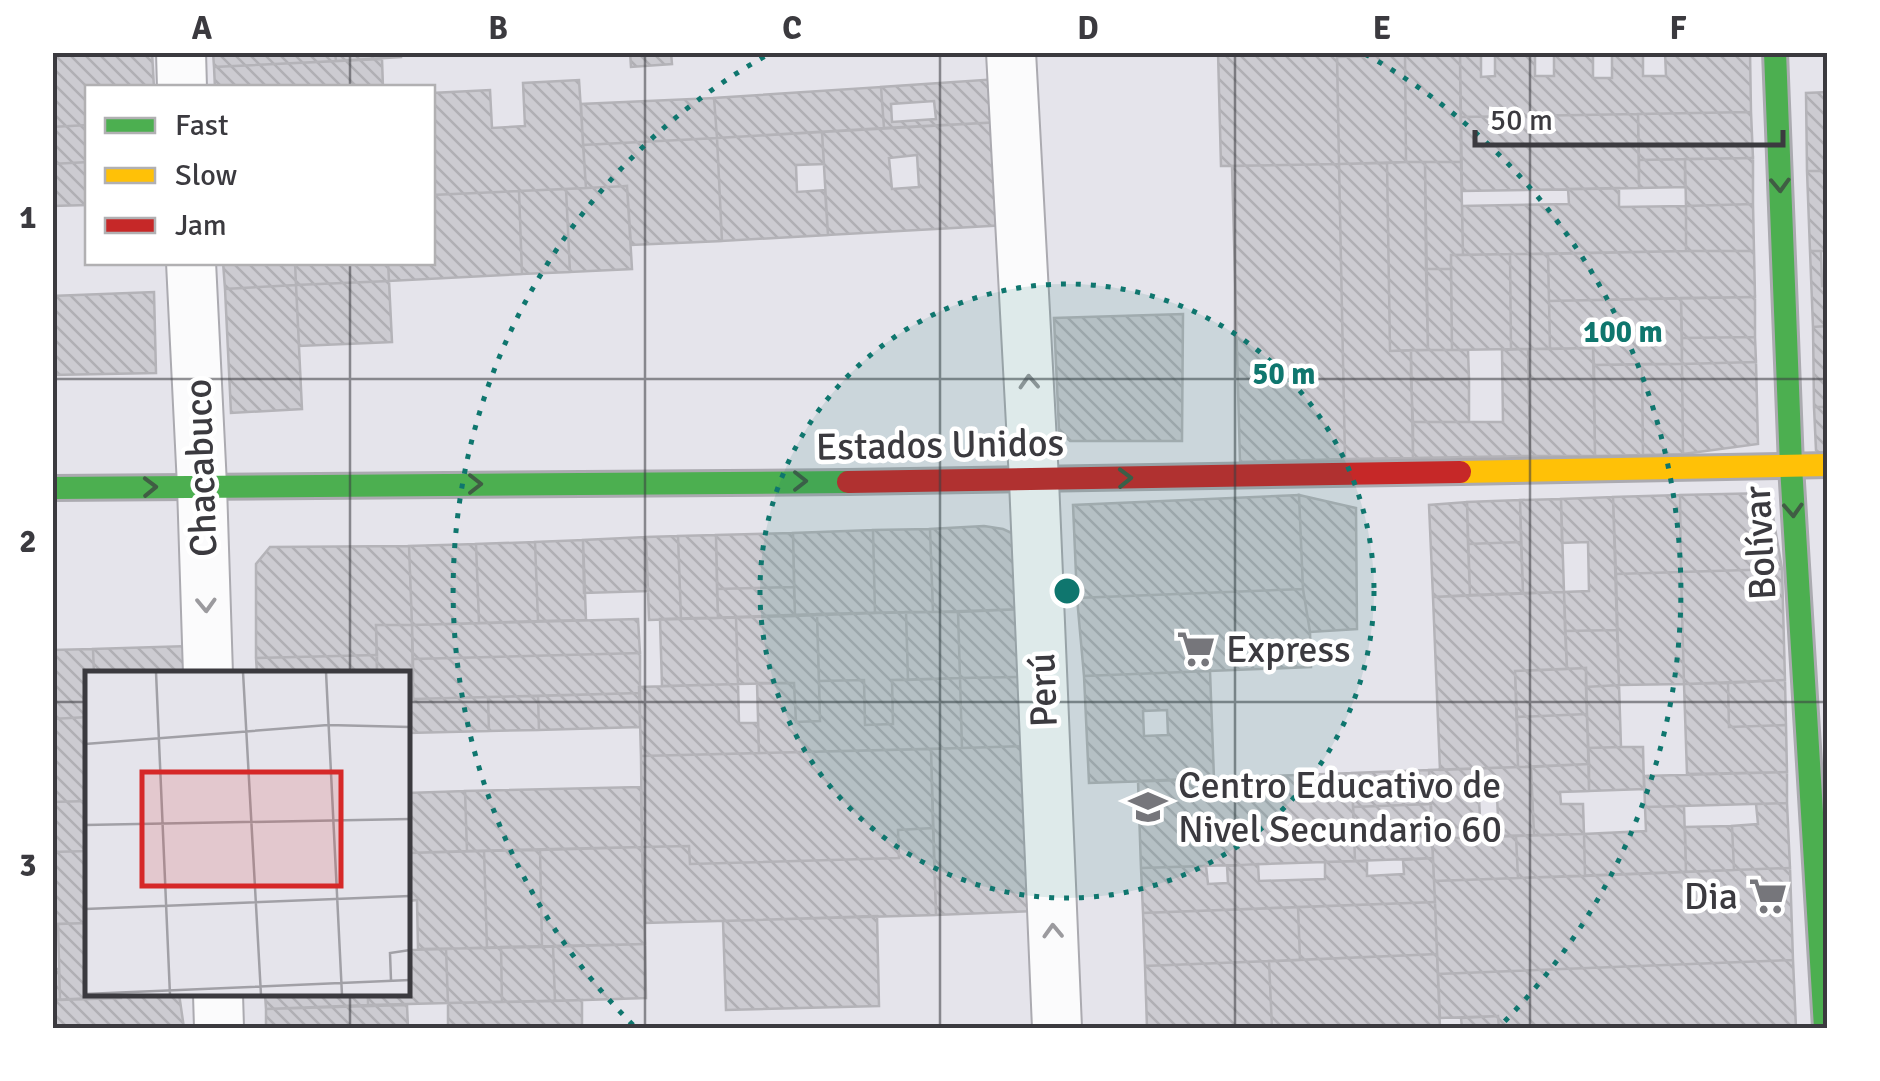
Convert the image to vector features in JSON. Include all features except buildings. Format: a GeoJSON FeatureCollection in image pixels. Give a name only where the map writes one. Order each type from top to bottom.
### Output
{"type":"FeatureCollection","features":[{"type":"Feature","properties":{"kind":"street"},"geometry":{"type":"LineString","coordinates":[[180,52],[182,85]]}},
{"type":"Feature","properties":{"kind":"street","name":"Perú"},"geometry":{"type":"LineString","coordinates":[[1011,52],[1057,1028]]}},
{"type":"Feature","properties":{"kind":"street","name":"Bolívar"},"geometry":{"type":"LineString","coordinates":[[1774,52],[1791,466],[1825,1028]]}},
{"type":"Feature","properties":{"kind":"street","name":"Chacabuco"},"geometry":{"type":"LineString","coordinates":[[191,265],[208,671]]}},
{"type":"Feature","properties":{"kind":"street","name":"Estados Unidos"},"geometry":{"type":"LineString","coordinates":[[52,488],[1034,480],[1828,465]]}},
{"type":"Feature","properties":{"kind":"street"},"geometry":{"type":"LineString","coordinates":[[218,996],[219,1028]]}},
{"type":"Feature","properties":{"kind":"traffic: fast"},"geometry":{"type":"LineString","coordinates":[[1775,52],[1791,466],[1825,1028]]}},
{"type":"Feature","properties":{"kind":"traffic: fast"},"geometry":{"type":"LineString","coordinates":[[52,488],[848,482]]}},
{"type":"Feature","properties":{"kind":"traffic: slow"},"geometry":{"type":"LineString","coordinates":[[1460,472],[1828,465]]}},
{"type":"Feature","properties":{"kind":"traffic: jam"},"geometry":{"type":"LineString","coordinates":[[848,482],[1460,472]]}},
{"type":"Feature","properties":{"kind":"place","name":"Express"},"geometry":{"type":"Point","coordinates":[1196,649]}},
{"type":"Feature","properties":{"kind":"place","name":"Centro Educativo de Nivel Secundario 60"},"geometry":{"type":"Point","coordinates":[1148,807]}},
{"type":"Feature","properties":{"kind":"place","name":"Dia"},"geometry":{"type":"Point","coordinates":[1768,896]}}]}
